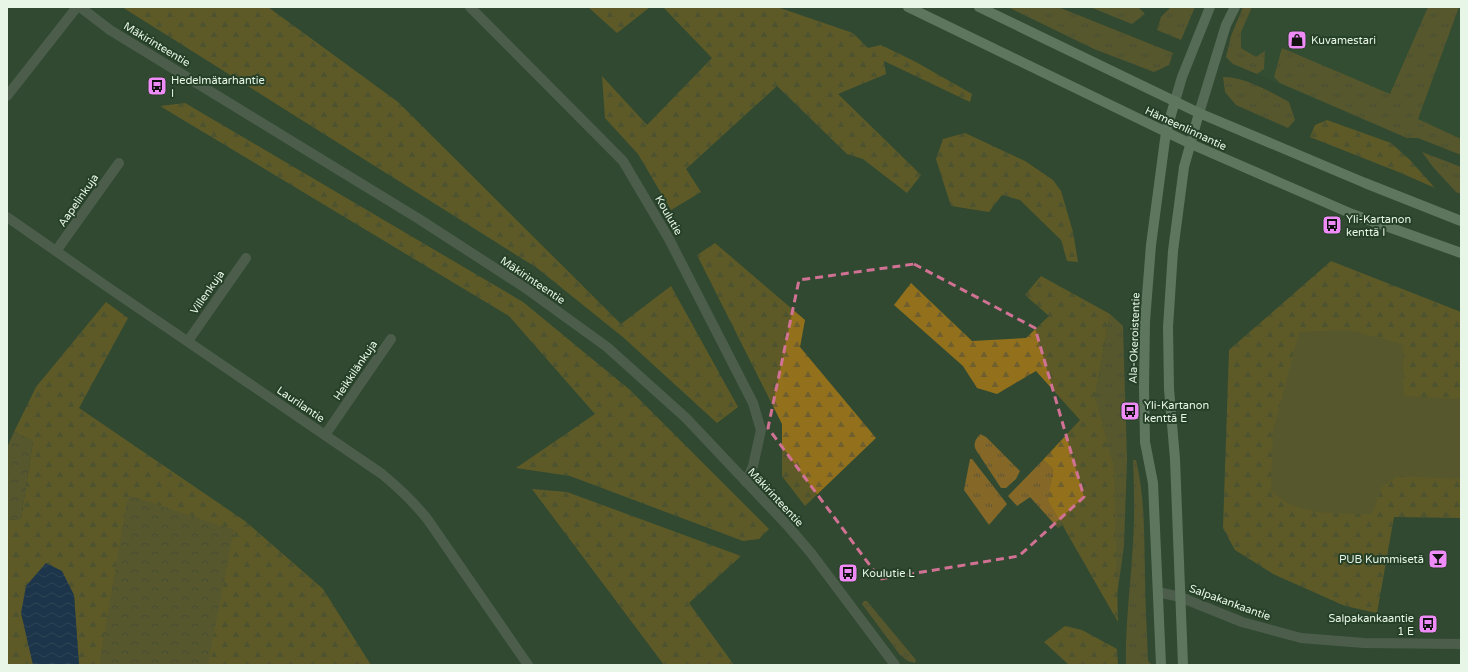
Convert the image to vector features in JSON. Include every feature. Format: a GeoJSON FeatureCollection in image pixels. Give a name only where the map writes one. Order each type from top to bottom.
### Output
{"type":"FeatureCollection","features":[{"type":"Feature","properties":{"kind":"main road","name":"Hämeenlinnantie"},"geometry":{"type":"LineString","coordinates":[[908,7],[1191,144],[1352,214],[1461,253]]}},
{"type":"Feature","properties":{"kind":"main road","name":"Hämeenlinnantie"},"geometry":{"type":"LineString","coordinates":[[979,7],[1199,113],[1365,183],[1461,221]]}},
{"type":"Feature","properties":{"kind":"main road"},"geometry":{"type":"LineString","coordinates":[[1175,101],[1182,77],[1210,7]]}},
{"type":"Feature","properties":{"kind":"main road"},"geometry":{"type":"LineString","coordinates":[[1183,665],[1175,459],[1169,389],[1168,327],[1173,251],[1184,167],[1226,25],[1234,7]]}},
{"type":"Feature","properties":{"kind":"main road","name":"Ala-Okeroistentie"},"geometry":{"type":"LineString","coordinates":[[1161,665],[1153,483],[1145,442],[1145,322],[1151,244],[1166,132],[1175,101]]}},
{"type":"Feature","properties":{"kind":"street"},"geometry":{"type":"LineString","coordinates":[[7,96],[77,7]]}},
{"type":"Feature","properties":{"kind":"street","name":"Mäkirinteentie"},"geometry":{"type":"LineString","coordinates":[[80,7],[110,30],[419,219],[524,287],[607,347],[686,418],[788,525],[811,553],[895,665]]}},
{"type":"Feature","properties":{"kind":"street","name":"Koulutie"},"geometry":{"type":"LineString","coordinates":[[470,7],[623,161],[666,233],[753,403],[761,430],[753,466],[746,482]]}},
{"type":"Feature","properties":{"kind":"street","name":"Aapelinkuja"},"geometry":{"type":"LineString","coordinates":[[56,252],[118,163]]}},
{"type":"Feature","properties":{"kind":"street","name":"Laurilantie"},"geometry":{"type":"LineString","coordinates":[[7,217],[382,474],[414,502],[528,665]]}},
{"type":"Feature","properties":{"kind":"street","name":"Villenkuja"},"geometry":{"type":"LineString","coordinates":[[188,341],[246,258]]}},
{"type":"Feature","properties":{"kind":"street","name":"Heikkilänkuja"},"geometry":{"type":"LineString","coordinates":[[325,434],[391,338]]}},
{"type":"Feature","properties":{"kind":"street","name":"Salpakankaantie"},"geometry":{"type":"LineString","coordinates":[[1158,592],[1180,597],[1242,622],[1301,638],[1364,643],[1461,644]]}},
{"type":"Feature","properties":{"kind":"highlighted area"},"geometry":{"type":"Polygon","coordinates":[[[914,264],[1035,328],[1084,497],[1019,556],[880,579],[768,428],[799,280],[914,264]]]}},
{"type":"Feature","properties":{"kind":"shaded area"},"geometry":{"type":"Polygon","coordinates":[[[1243,7],[1461,7],[1461,155],[1418,138],[1407,138],[1233,64],[1226,57],[1231,36],[1243,7]]]}},
{"type":"Feature","properties":{"kind":"green space"},"geometry":{"type":"Polygon","coordinates":[[[122,7],[268,7],[398,102],[621,324],[671,286],[738,407],[717,423],[624,338],[537,268],[122,7]]]}},
{"type":"Feature","properties":{"kind":"green space"},"geometry":{"type":"Polygon","coordinates":[[[588,7],[650,7],[617,33],[588,7]]]}},
{"type":"Feature","properties":{"kind":"green space"},"geometry":{"type":"Polygon","coordinates":[[[663,7],[777,7],[853,33],[868,48],[881,45],[916,62],[972,94],[970,102],[884,61],[886,74],[838,94],[921,175],[907,193],[863,159],[847,154],[777,86],[686,169],[701,192],[671,210],[638,154],[605,118],[602,76],[647,125],[712,58],[663,7]]]}},
{"type":"Feature","properties":{"kind":"green space"},"geometry":{"type":"Polygon","coordinates":[[[1008,7],[1058,7],[1173,53],[1169,65],[1154,72],[1094,49],[1008,7]]]}},
{"type":"Feature","properties":{"kind":"green space"},"geometry":{"type":"Polygon","coordinates":[[[1090,7],[1138,7],[1145,14],[1132,24],[1090,7]]]}},
{"type":"Feature","properties":{"kind":"green space"},"geometry":{"type":"Polygon","coordinates":[[[1171,7],[1195,7],[1181,40],[1157,30],[1161,17],[1171,7]]]}},
{"type":"Feature","properties":{"kind":"green space"},"geometry":{"type":"Polygon","coordinates":[[[1243,7],[1252,7],[1241,32],[1241,48],[1256,57],[1265,51],[1264,69],[1257,74],[1233,64],[1226,57],[1231,36],[1243,7]]]}},
{"type":"Feature","properties":{"kind":"green space"},"geometry":{"type":"Polygon","coordinates":[[[1428,7],[1459,7],[1418,119],[1461,139],[1461,155],[1418,138],[1407,138],[1280,83],[1274,77],[1282,48],[1390,94],[1428,7]]]}},
{"type":"Feature","properties":{"kind":"green space"},"geometry":{"type":"Polygon","coordinates":[[[1223,77],[1249,82],[1289,102],[1295,120],[1288,128],[1236,105],[1225,92],[1223,77]]]}},
{"type":"Feature","properties":{"kind":"green space"},"geometry":{"type":"Polygon","coordinates":[[[185,103],[523,302],[630,390],[769,529],[759,539],[743,541],[570,476],[516,468],[595,414],[509,316],[160,106],[185,103]]]}},
{"type":"Feature","properties":{"kind":"green space"},"geometry":{"type":"Polygon","coordinates":[[[1327,120],[1391,143],[1410,160],[1435,188],[1310,137],[1315,125],[1327,120]]]}},
{"type":"Feature","properties":{"kind":"green space"},"geometry":{"type":"Polygon","coordinates":[[[965,133],[1025,161],[1053,180],[1061,191],[1073,232],[1078,262],[1067,261],[1061,240],[1020,200],[1002,195],[989,212],[951,206],[936,159],[943,139],[965,133]]]}},
{"type":"Feature","properties":{"kind":"green space"},"geometry":{"type":"Polygon","coordinates":[[[1422,152],[1461,167],[1461,194],[1456,192],[1433,167],[1422,152]]]}},
{"type":"Feature","properties":{"kind":"green space"},"geometry":{"type":"Polygon","coordinates":[[[715,243],[805,320],[800,347],[876,438],[805,506],[782,476],[782,424],[697,255],[715,243]]]}},
{"type":"Feature","properties":{"kind":"green space"},"geometry":{"type":"Polygon","coordinates":[[[1331,261],[1461,312],[1461,518],[1394,517],[1377,613],[1345,606],[1273,574],[1235,550],[1223,528],[1229,350],[1331,261]]]}},
{"type":"Feature","properties":{"kind":"green space"},"geometry":{"type":"Polygon","coordinates":[[[1041,276],[1110,314],[1095,397],[1114,468],[1118,622],[1048,500],[1053,472],[1052,468],[1043,460],[1080,420],[1036,371],[997,394],[977,388],[963,366],[894,305],[911,283],[972,341],[1026,338],[1049,316],[1025,295],[1041,276]]]}},
{"type":"Feature","properties":{"kind":"green space"},"geometry":{"type":"Polygon","coordinates":[[[106,302],[128,318],[79,408],[245,521],[323,589],[371,665],[79,665],[74,595],[33,665],[7,665],[7,520],[21,519],[33,441],[14,432],[36,387],[106,302]]]}},
{"type":"Feature","properties":{"kind":"green space"},"geometry":{"type":"Polygon","coordinates":[[[1110,314],[1123,326],[1127,459],[1124,546],[1117,596],[1114,491],[1095,397],[1110,314]]]}},
{"type":"Feature","properties":{"kind":"green space"},"geometry":{"type":"Polygon","coordinates":[[[1348,330],[1403,344],[1404,396],[1461,399],[1461,479],[1398,476],[1382,487],[1372,514],[1311,511],[1291,505],[1271,491],[1273,431],[1299,332],[1348,330]]]}},
{"type":"Feature","properties":{"kind":"green space"},"geometry":{"type":"Polygon","coordinates":[[[14,432],[33,441],[21,519],[7,520],[7,448],[14,432]]]}},
{"type":"Feature","properties":{"kind":"green space"},"geometry":{"type":"Polygon","coordinates":[[[980,434],[986,437],[1020,471],[1016,479],[1006,488],[1001,488],[976,450],[975,442],[980,434]]]}},
{"type":"Feature","properties":{"kind":"green space"},"geometry":{"type":"Polygon","coordinates":[[[970,459],[972,459],[1007,504],[989,525],[964,490],[970,459]]]}},
{"type":"Feature","properties":{"kind":"green space"},"geometry":{"type":"Polygon","coordinates":[[[1043,460],[1052,468],[1053,472],[1049,500],[1063,525],[1058,528],[1030,497],[1017,506],[1008,496],[1043,460]]]}},
{"type":"Feature","properties":{"kind":"green space"},"geometry":{"type":"Polygon","coordinates":[[[1133,460],[1136,460],[1143,502],[1148,661],[1152,665],[1126,665],[1126,634],[1134,522],[1133,460]]]}},
{"type":"Feature","properties":{"kind":"green space"},"geometry":{"type":"Polygon","coordinates":[[[532,489],[567,492],[741,556],[689,603],[734,665],[664,665],[532,489]]]}},
{"type":"Feature","properties":{"kind":"green space"},"geometry":{"type":"Polygon","coordinates":[[[128,495],[234,530],[208,665],[99,665],[128,495]]]}},
{"type":"Feature","properties":{"kind":"green space"},"geometry":{"type":"Polygon","coordinates":[[[864,601],[867,601],[916,660],[915,663],[908,661],[900,655],[862,604],[864,601]]]}},
{"type":"Feature","properties":{"kind":"green space"},"geometry":{"type":"Polygon","coordinates":[[[1065,626],[1082,630],[1117,649],[1118,665],[1069,665],[1044,642],[1065,626]]]}},
{"type":"Feature","properties":{"kind":"water"},"geometry":{"type":"Polygon","coordinates":[[[46,563],[62,571],[74,595],[79,665],[33,665],[21,613],[26,586],[46,563]]]}},
{"type":"Feature","properties":{"kind":"place","name":"Kuvamestari"},"geometry":{"type":"Point","coordinates":[1297,40]}},
{"type":"Feature","properties":{"kind":"place","name":"Hedelmätarhantie I"},"geometry":{"type":"Point","coordinates":[157,86]}},
{"type":"Feature","properties":{"kind":"place","name":"Yli-Kartanon kenttä I"},"geometry":{"type":"Point","coordinates":[1332,225]}},
{"type":"Feature","properties":{"kind":"place","name":"Yli-Kartanon kenttä E"},"geometry":{"type":"Point","coordinates":[1130,411]}},
{"type":"Feature","properties":{"kind":"place","name":"PUB Kummisetä"},"geometry":{"type":"Point","coordinates":[1438,559]}},
{"type":"Feature","properties":{"kind":"place","name":"Koulutie L"},"geometry":{"type":"Point","coordinates":[848,573]}},
{"type":"Feature","properties":{"kind":"place","name":"Salpakankaantie 1 E"},"geometry":{"type":"Point","coordinates":[1428,624]}}]}
